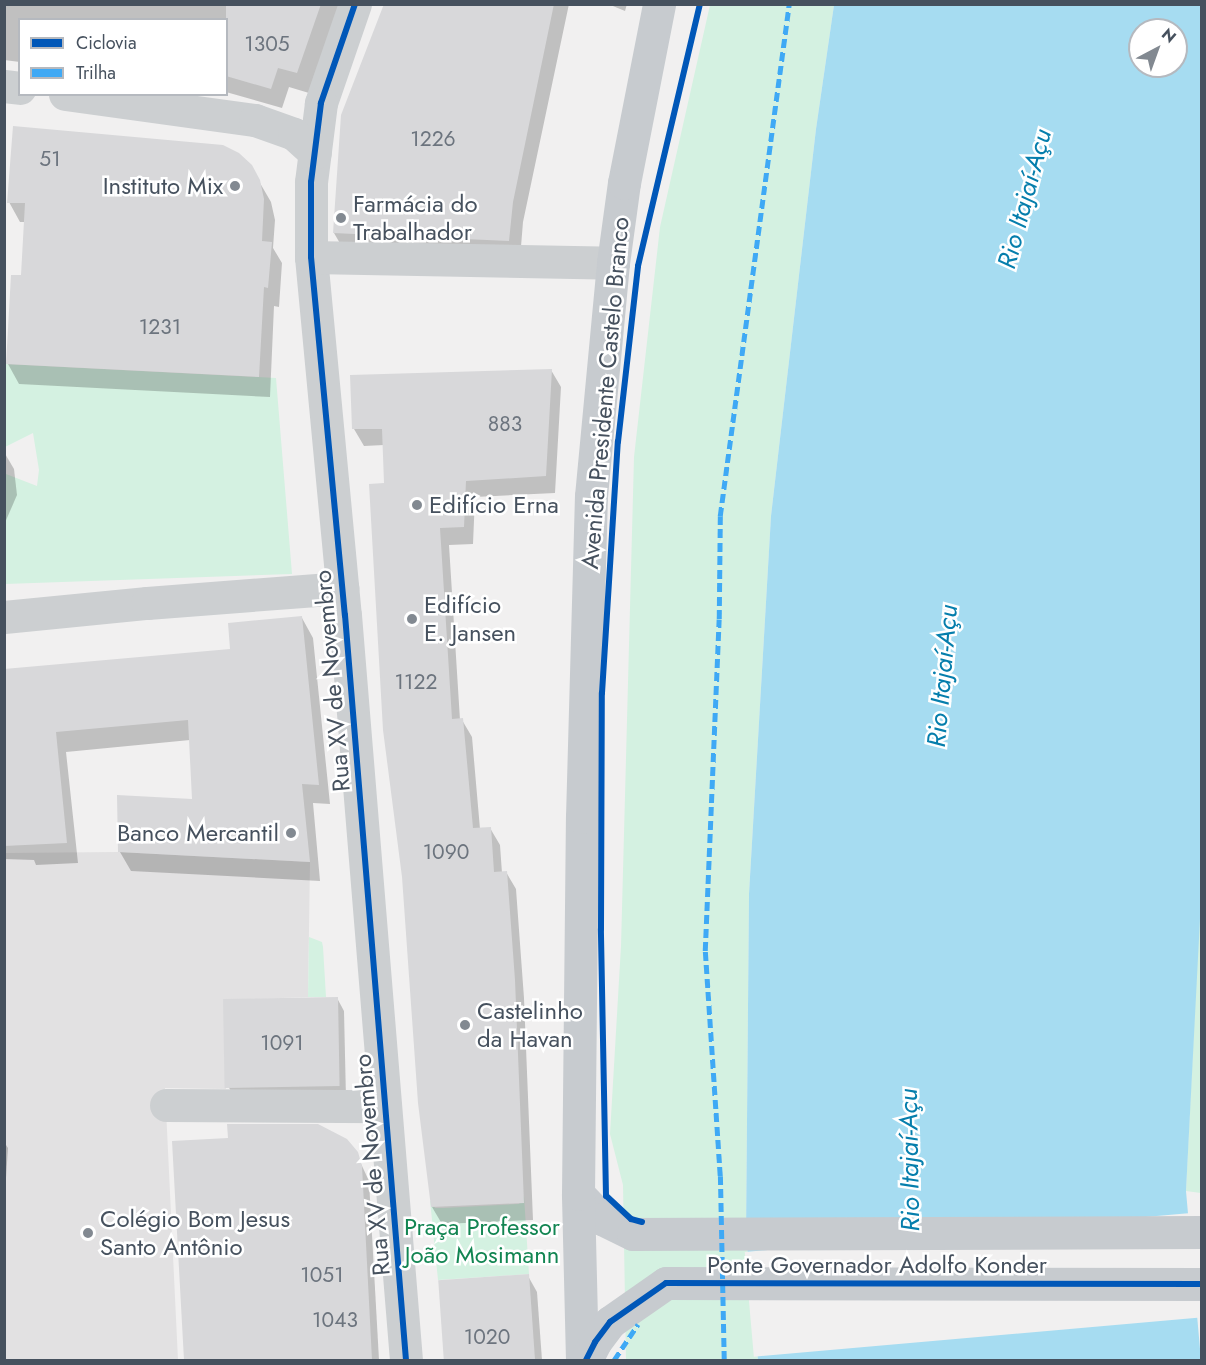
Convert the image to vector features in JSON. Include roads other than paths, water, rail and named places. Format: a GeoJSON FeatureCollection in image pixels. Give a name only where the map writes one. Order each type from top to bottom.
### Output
{"type":"FeatureCollection","features":[{"type":"Feature","properties":{"kind":"main road","name":"Avenida Presidente Castelo Branco"},"geometry":{"type":"LineString","coordinates":[[584,1360],[578,1194],[582,817],[590,508],[613,263],[624,183],[659,4]]}},
{"type":"Feature","properties":{"kind":"main road","name":"Ponte Governador Adolfo Konder"},"geometry":{"type":"LineString","coordinates":[[578,1194],[589,1208],[618,1229],[633,1234],[1202,1232]]}},
{"type":"Feature","properties":{"kind":"main road","name":"Ponte Governador Adolfo Konder"},"geometry":{"type":"LineString","coordinates":[[584,1360],[610,1322],[666,1283],[1202,1284]]}},
{"type":"Feature","properties":{"kind":"street","name":"Rua XV de Novembro"},"geometry":{"type":"LineString","coordinates":[[355,4],[321,103],[311,182],[311,257],[342,588],[406,1360]]}},
{"type":"Feature","properties":{"kind":"street"},"geometry":{"type":"LineString","coordinates":[[80,96],[255,120],[294,134],[315,153]]}},
{"type":"Feature","properties":{"kind":"street"},"geometry":{"type":"LineString","coordinates":[[255,120],[296,112],[321,103]]}},
{"type":"Feature","properties":{"kind":"street"},"geometry":{"type":"LineString","coordinates":[[311,257],[613,263]]}},
{"type":"Feature","properties":{"kind":"street"},"geometry":{"type":"LineString","coordinates":[[4,617],[342,588]]}},
{"type":"Feature","properties":{"kind":"street"},"geometry":{"type":"LineString","coordinates":[[166,1105],[385,1106]]}},
{"type":"Feature","properties":{"kind":"water","name":"Rio Itajaí-Açu"},"geometry":{"type":"Polygon","coordinates":[[[834,5],[1201,5],[1202,880],[1186,1191],[1201,1360],[758,1360],[746,1234],[749,894],[771,516],[816,129],[834,5]]]}},
{"type":"Feature","properties":{"kind":"place","name":"Instituto Mix"},"geometry":{"type":"Point","coordinates":[235,186]}},
{"type":"Feature","properties":{"kind":"place","name":"Farmácia do Trabalhador"},"geometry":{"type":"Point","coordinates":[341,218]}},
{"type":"Feature","properties":{"kind":"place","name":"Edifício Erna"},"geometry":{"type":"Point","coordinates":[417,505]}},
{"type":"Feature","properties":{"kind":"place","name":"Edifício E. Jansen"},"geometry":{"type":"Point","coordinates":[412,619]}},
{"type":"Feature","properties":{"kind":"place","name":"Banco Mercantil"},"geometry":{"type":"Point","coordinates":[291,833]}},
{"type":"Feature","properties":{"kind":"place","name":"Castelinho da Havan"},"geometry":{"type":"Point","coordinates":[465,1025]}},
{"type":"Feature","properties":{"kind":"place","name":"Colégio Bom Jesus Santo Antônio"},"geometry":{"type":"Point","coordinates":[88,1233]}},
{"type":"Feature","properties":{"kind":"park label","name":"Praça Professor João Mosimann"},"geometry":{"type":"Point","coordinates":[482,1241]}}]}
